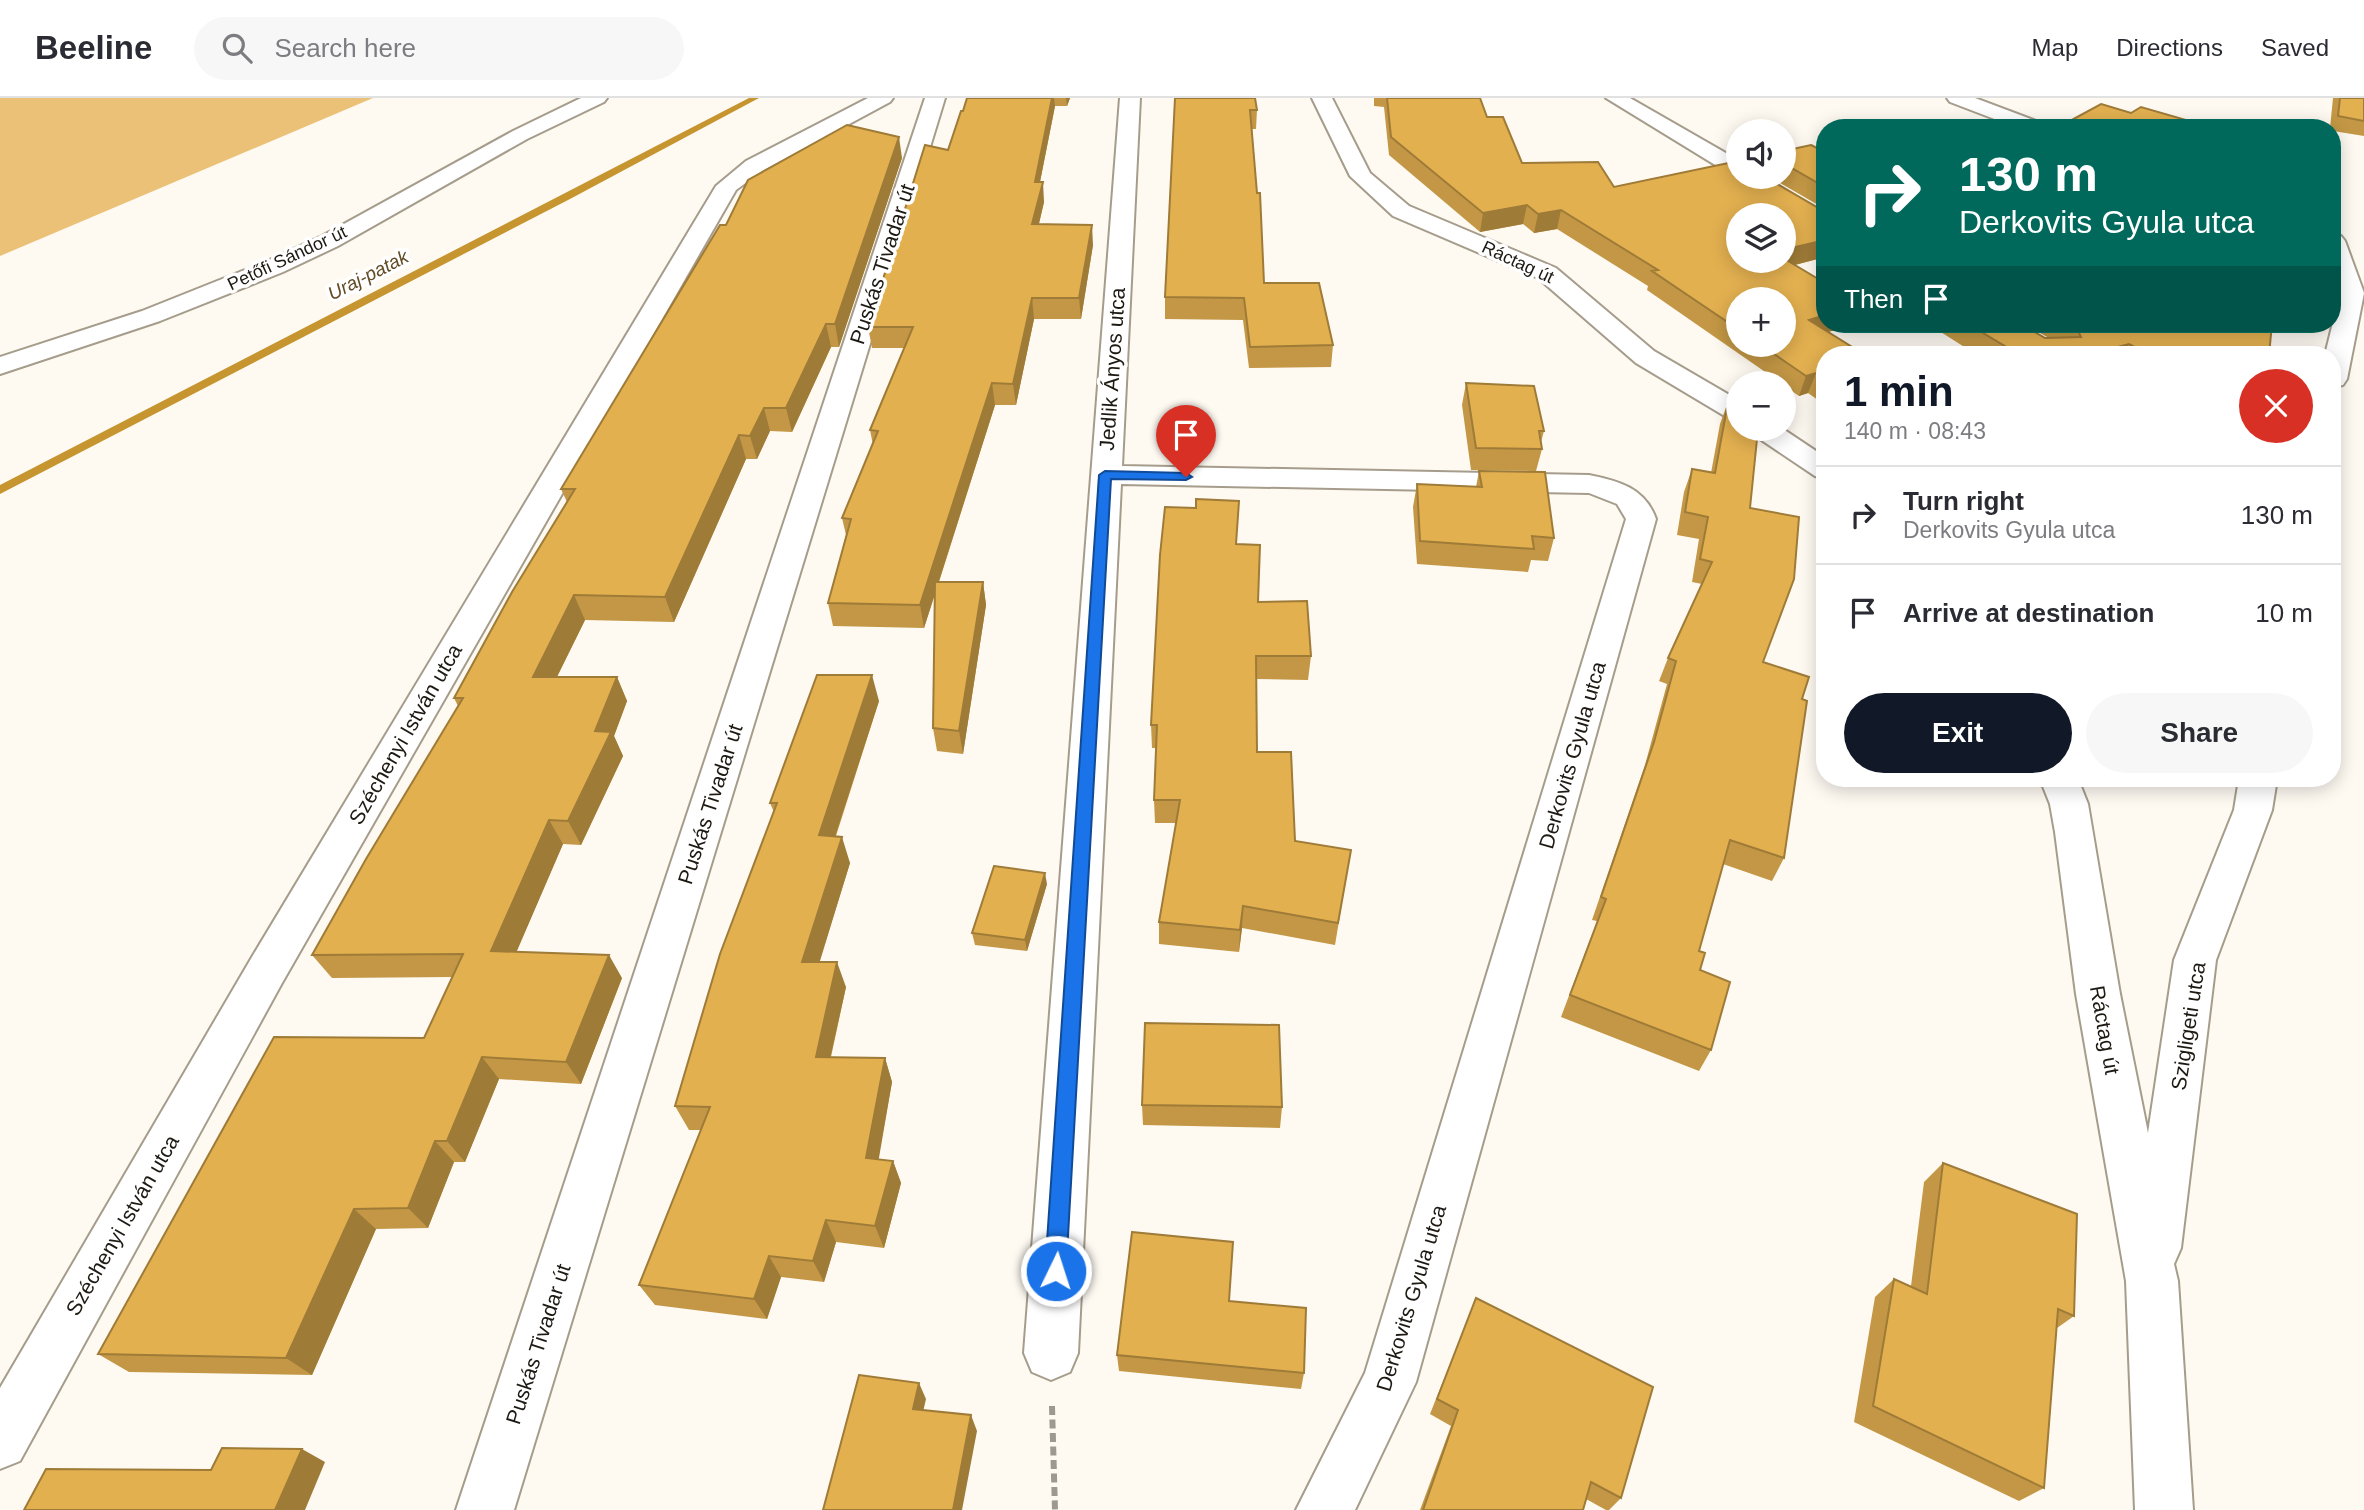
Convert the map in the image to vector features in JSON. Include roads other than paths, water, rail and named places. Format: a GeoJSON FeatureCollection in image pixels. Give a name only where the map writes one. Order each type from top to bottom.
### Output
{"type":"FeatureCollection","features":[{"type":"Feature","properties":{"kind":"street","name":"Petőfi Sándor út"},"geometry":{"type":"LineString","coordinates":[[0,366],[151,316],[274,267],[330,241],[520,135],[597,98]]}},
{"type":"Feature","properties":{"kind":"street","name":"Széchenyi István utca"},"geometry":{"type":"LineString","coordinates":[[0,1441],[267,970],[727,186],[754,166],[883,98]]}},
{"type":"Feature","properties":{"kind":"street","name":"Puskás Tivadar út"},"geometry":{"type":"LineString","coordinates":[[485,1510],[935,98]]}},
{"type":"Feature","properties":{"kind":"street","name":"Jedlik Ányos utca"},"geometry":{"type":"LineString","coordinates":[[1051,1353],[1130,98]]}},
{"type":"Feature","properties":{"kind":"street","name":"Ráctag út"},"geometry":{"type":"LineString","coordinates":[[1322,98],[1361,176],[1401,211],[1546,273],[1567,286],[1604,324],[1645,357],[1726,405]]}},
{"type":"Feature","properties":{"kind":"street"},"geometry":{"type":"LineString","coordinates":[[1616,98],[1726,162]]}},
{"type":"Feature","properties":{"kind":"street"},"geometry":{"type":"LineString","coordinates":[[1957,98],[2013,119]]}},
{"type":"Feature","properties":{"kind":"street"},"geometry":{"type":"LineString","coordinates":[[2341,259],[2358,296],[2341,352]]}},
{"type":"Feature","properties":{"kind":"street"},"geometry":{"type":"LineString","coordinates":[[1782,441],[1816,464]]}},
{"type":"Feature","properties":{"kind":"street","name":"Derkovits Gyula utca"},"geometry":{"type":"LineString","coordinates":[[1105,475],[1589,484],[1620,492],[1639,508],[1641,519],[1389,1382],[1325,1510]]}},
{"type":"Feature","properties":{"kind":"street","name":"Ráctag út"},"geometry":{"type":"LineString","coordinates":[[2062,787],[2075,832],[2098,994],[2152,1281]]}},
{"type":"Feature","properties":{"kind":"street","name":"Szigligeti utca"},"geometry":{"type":"LineString","coordinates":[[2152,1281],[2195,960],[2253,810],[2257,787]]}},
{"type":"Feature","properties":{"kind":"street"},"geometry":{"type":"LineString","coordinates":[[2152,1281],[2164,1510]]}},
{"type":"Feature","properties":{"kind":"waterway","name":"Uraj-patak"},"geometry":{"type":"LineString","coordinates":[[0,490],[567,198],[755,98]]}}]}
